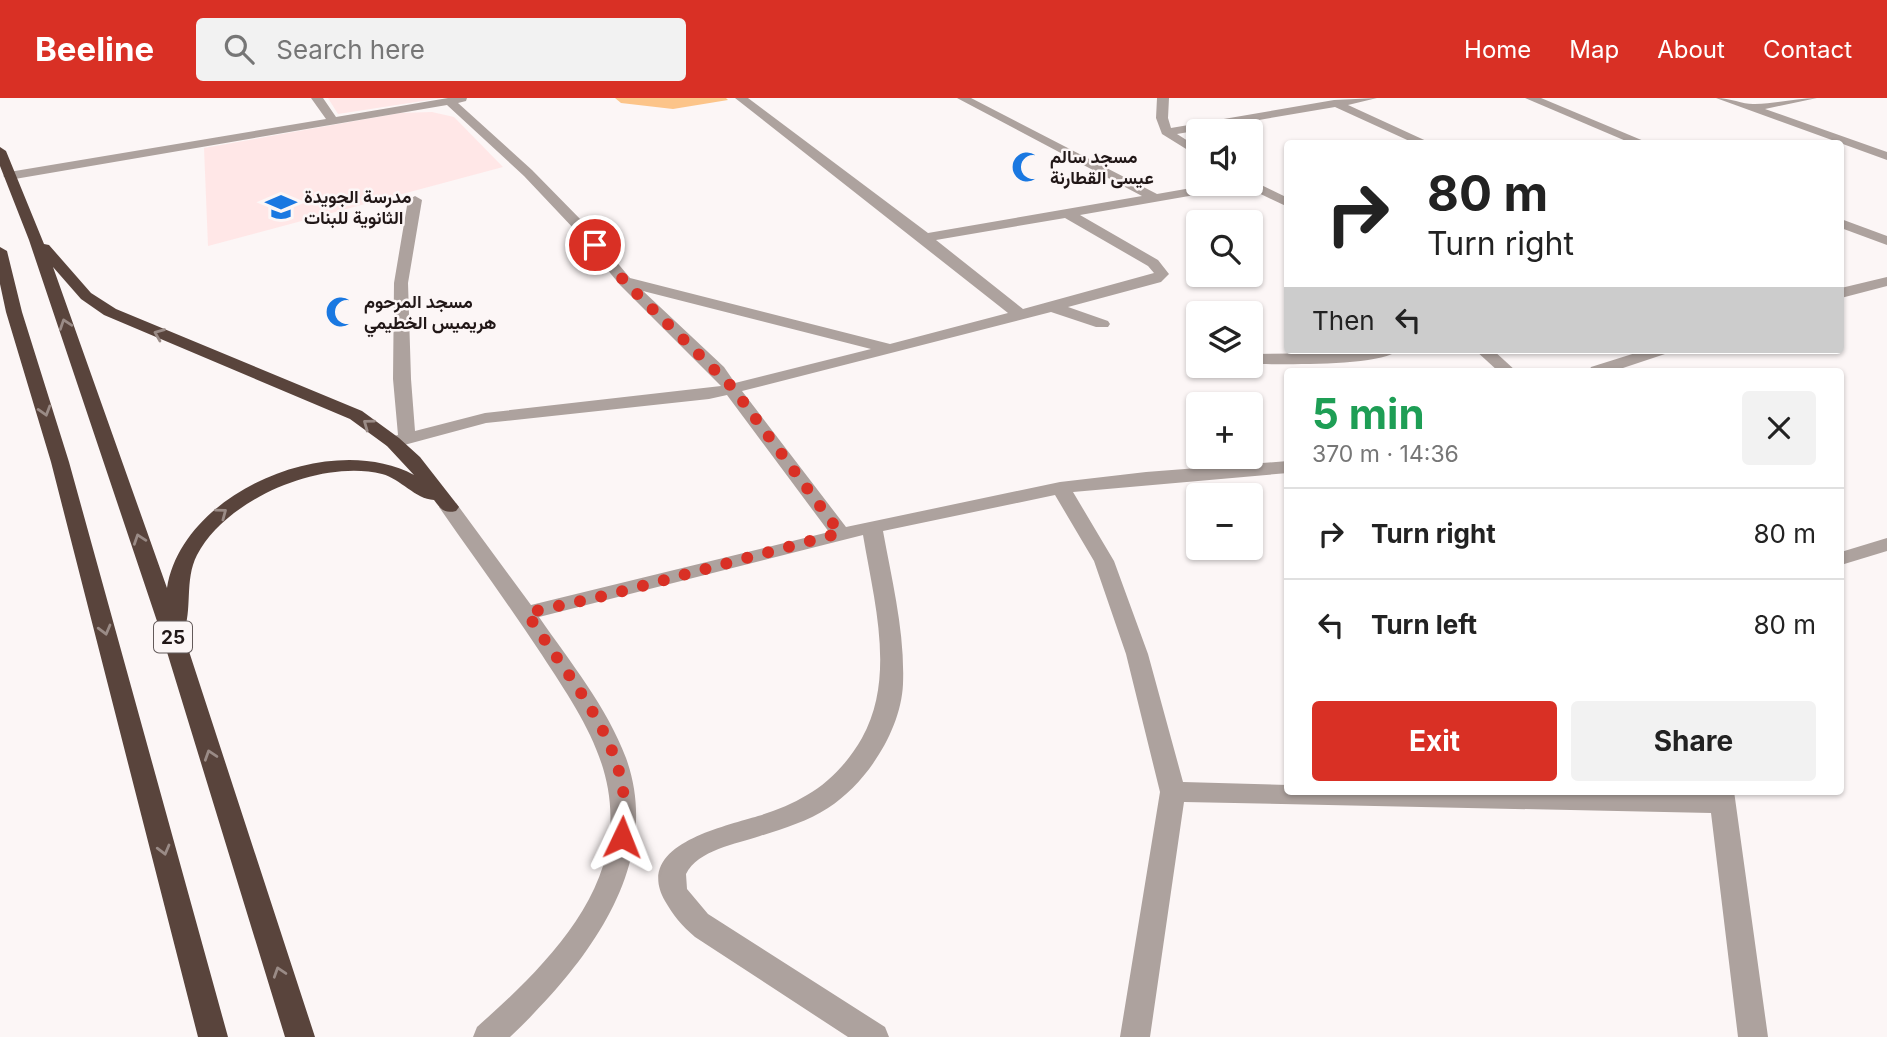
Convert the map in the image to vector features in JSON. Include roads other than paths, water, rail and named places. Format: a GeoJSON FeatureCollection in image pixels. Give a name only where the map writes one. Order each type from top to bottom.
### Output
{"type":"FeatureCollection","features":[{"type":"Feature","properties":{"kind":"highway","name":"25"},"geometry":{"type":"LineString","coordinates":[[0,150],[36,240],[174,639],[300,1037]]}},
{"type":"Feature","properties":{"kind":"highway"},"geometry":{"type":"LineString","coordinates":[[36,240],[86,296],[110,312],[332,403],[401,440],[413,461],[449,507]]}},
{"type":"Feature","properties":{"kind":"highway"},"geometry":{"type":"LineString","coordinates":[[0,251],[14,312],[64,475],[213,1037]]}},
{"type":"Feature","properties":{"kind":"highway"},"geometry":{"type":"LineString","coordinates":[[174,639],[179,577],[187,554],[217,515],[260,489],[314,470],[363,466],[386,469],[402,475],[449,507]]}},
{"type":"Feature","properties":{"kind":"street"},"geometry":{"type":"LineString","coordinates":[[317,98],[333,121]]}},
{"type":"Feature","properties":{"kind":"street"},"geometry":{"type":"LineString","coordinates":[[9,176],[468,98]]}},
{"type":"Feature","properties":{"kind":"street"},"geometry":{"type":"LineString","coordinates":[[741,98],[925,238],[1020,315]]}},
{"type":"Feature","properties":{"kind":"street"},"geometry":{"type":"LineString","coordinates":[[963,98],[1153,197]]}},
{"type":"Feature","properties":{"kind":"street"},"geometry":{"type":"LineString","coordinates":[[1163,98],[1162,118],[1166,132],[1186,145]]}},
{"type":"Feature","properties":{"kind":"street"},"geometry":{"type":"LineString","coordinates":[[1166,132],[1371,98]]}},
{"type":"Feature","properties":{"kind":"street"},"geometry":{"type":"LineString","coordinates":[[1531,98],[1635,140]]}},
{"type":"Feature","properties":{"kind":"street"},"geometry":{"type":"LineString","coordinates":[[1722,98],[1843,140]]}},
{"type":"Feature","properties":{"kind":"street"},"geometry":{"type":"LineString","coordinates":[[1751,108],[1811,98]]}},
{"type":"Feature","properties":{"kind":"street"},"geometry":{"type":"LineString","coordinates":[[450,101],[528,173],[580,227],[625,282],[733,388],[840,533]]}},
{"type":"Feature","properties":{"kind":"street"},"geometry":{"type":"LineString","coordinates":[[1334,103],[1418,140]]}},
{"type":"Feature","properties":{"kind":"street"},"geometry":{"type":"LineString","coordinates":[[1844,140],[1886,155]]}},
{"type":"Feature","properties":{"kind":"street"},"geometry":{"type":"LineString","coordinates":[[1263,190],[1284,200]]}},
{"type":"Feature","properties":{"kind":"street"},"geometry":{"type":"LineString","coordinates":[[925,238],[1186,192]]}},
{"type":"Feature","properties":{"kind":"street"},"geometry":{"type":"LineString","coordinates":[[401,440],[405,427],[401,283],[415,200]]}},
{"type":"Feature","properties":{"kind":"street"},"geometry":{"type":"LineString","coordinates":[[401,440],[485,418],[682,398],[733,388],[1053,307],[1156,279],[1162,274],[1153,263],[1067,213]]}},
{"type":"Feature","properties":{"kind":"street"},"geometry":{"type":"LineString","coordinates":[[1844,224],[1887,241]]}},
{"type":"Feature","properties":{"kind":"street"},"geometry":{"type":"LineString","coordinates":[[1844,292],[1887,281]]}},
{"type":"Feature","properties":{"kind":"street"},"geometry":{"type":"LineString","coordinates":[[625,282],[889,349]]}},
{"type":"Feature","properties":{"kind":"street"},"geometry":{"type":"LineString","coordinates":[[1053,307],[1102,324]]}},
{"type":"Feature","properties":{"kind":"street"},"geometry":{"type":"LineString","coordinates":[[1263,359],[1343,358],[1366,354]]}},
{"type":"Feature","properties":{"kind":"street"},"geometry":{"type":"LineString","coordinates":[[1488,354],[1504,368]]}},
{"type":"Feature","properties":{"kind":"street"},"geometry":{"type":"LineString","coordinates":[[1606,368],[1650,354]]}},
{"type":"Feature","properties":{"kind":"street"},"geometry":{"type":"LineString","coordinates":[[527,613],[612,594],[840,533],[1061,488],[1132,479],[1284,467]]}},
{"type":"Feature","properties":{"kind":"street"},"geometry":{"type":"LineString","coordinates":[[1061,488],[1108,573],[1137,653],[1173,792],[1135,1037]]}},
{"type":"Feature","properties":{"kind":"street"},"geometry":{"type":"LineString","coordinates":[[449,507],[527,613],[604,732],[618,769],[624,799],[622,837],[609,886],[577,942],[519,1009],[488,1037]]}},
{"type":"Feature","properties":{"kind":"street"},"geometry":{"type":"LineString","coordinates":[[873,526],[893,673],[889,702],[865,754],[837,788],[798,812],[698,845],[682,857],[674,869],[673,884],[685,910],[716,934],[874,1037]]}},
{"type":"Feature","properties":{"kind":"street"},"geometry":{"type":"LineString","coordinates":[[1844,558],[1887,544]]}},
{"type":"Feature","properties":{"kind":"street"},"geometry":{"type":"LineString","coordinates":[[1173,792],[1284,793]]}},
{"type":"Feature","properties":{"kind":"street"},"geometry":{"type":"LineString","coordinates":[[1502,795],[1721,797],[1753,1037]]}},
{"type":"Feature","properties":{"kind":"place","name":"مسجد سالم عيسى القطارنة"},"geometry":{"type":"Point","coordinates":[1027,167]}},
{"type":"Feature","properties":{"kind":"place","name":"مدرسة الجويدة الثانوية للبنات"},"geometry":{"type":"Point","coordinates":[281,207]}},
{"type":"Feature","properties":{"kind":"place","name":"مسجد المرحوم هريميس الخطيمي"},"geometry":{"type":"Point","coordinates":[341,312]}}]}
